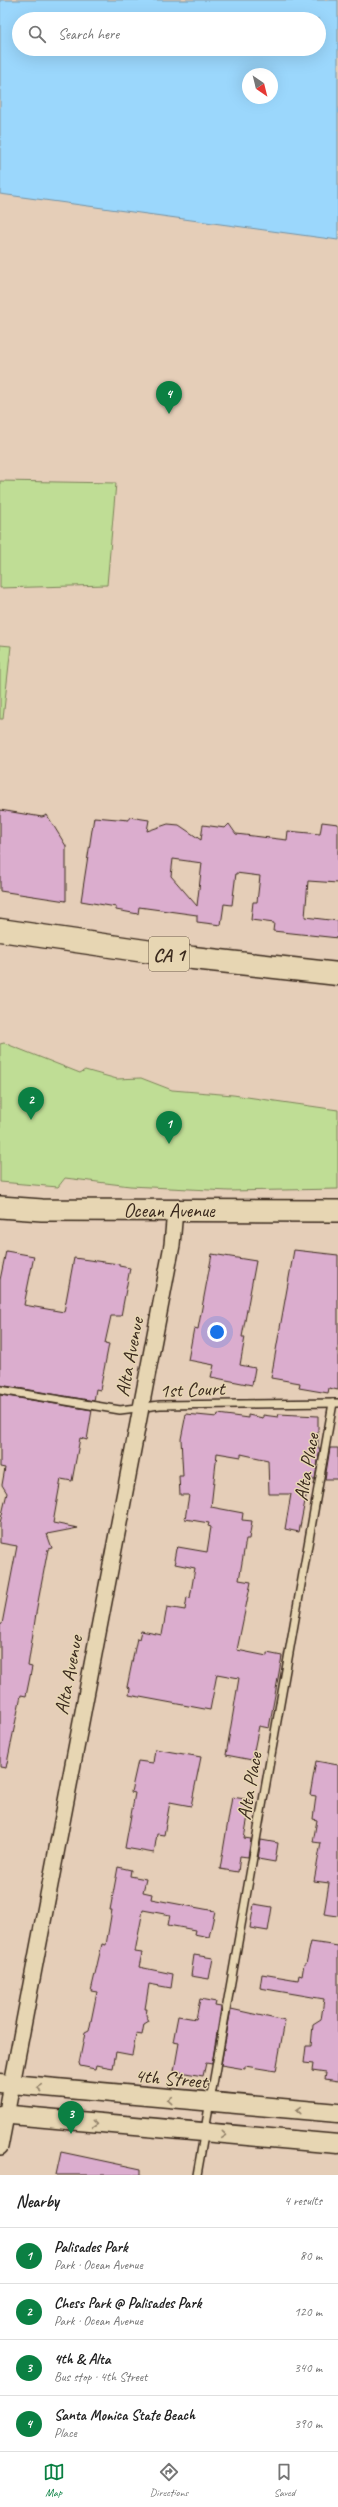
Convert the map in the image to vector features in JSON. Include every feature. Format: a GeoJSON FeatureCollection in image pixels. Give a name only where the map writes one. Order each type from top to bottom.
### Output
{"type":"FeatureCollection","features":[{"type":"Feature","properties":{"kind":"highway","name":"CA 1"},"geometry":{"type":"LineString","coordinates":[[0,930],[193,958],[338,974]]}},
{"type":"Feature","properties":{"kind":"main road","name":"Ocean Avenue"},"geometry":{"type":"LineString","coordinates":[[0,1207],[42,1210],[338,1211]]}},
{"type":"Feature","properties":{"kind":"street","name":"Alta Avenue"},"geometry":{"type":"LineString","coordinates":[[0,2147],[6,2084],[172,1245],[175,1210]]}},
{"type":"Feature","properties":{"kind":"street","name":"4th Street"},"geometry":{"type":"LineString","coordinates":[[6,2084],[209,2103],[338,2113]]}},
{"type":"Feature","properties":{"kind":"street"},"geometry":{"type":"LineString","coordinates":[[3,2115],[205,2134],[338,2144]]}},
{"type":"Feature","properties":{"kind":"lane","name":"1st Court"},"geometry":{"type":"LineString","coordinates":[[0,1390],[120,1410],[174,1404],[336,1403]]}},
{"type":"Feature","properties":{"kind":"lane","name":"Alta Place"},"geometry":{"type":"LineString","coordinates":[[197,2175],[336,1403]]}},
{"type":"Feature","properties":{"kind":"green space"},"geometry":{"type":"Polygon","coordinates":[[[0,481],[116,483],[107,585],[0,588],[0,481]]]}},
{"type":"Feature","properties":{"kind":"green space"},"geometry":{"type":"Polygon","coordinates":[[[0,645],[11,646],[3,719],[0,719],[0,645]]]}},
{"type":"Feature","properties":{"kind":"green space"},"geometry":{"type":"Polygon","coordinates":[[[4,1043],[80,1073],[85,1070],[117,1079],[141,1078],[172,1090],[233,1095],[338,1110],[338,1189],[229,1191],[130,1186],[65,1178],[58,1187],[0,1182],[0,1044],[4,1043]]]}},
{"type":"Feature","properties":{"kind":"water"},"geometry":{"type":"Polygon","coordinates":[[[0,0],[338,0],[338,240],[0,194],[0,0]]]}},
{"type":"Feature","properties":{"kind":"building"},"geometry":{"type":"Polygon","coordinates":[[[0,810],[42,817],[47,815],[66,846],[66,901],[0,891],[0,810]]]}},
{"type":"Feature","properties":{"kind":"building"},"geometry":{"type":"Polygon","coordinates":[[[94,817],[129,820],[129,817],[149,820],[147,831],[168,824],[179,825],[201,840],[203,825],[225,828],[229,824],[236,834],[287,840],[288,831],[320,834],[322,822],[338,824],[338,883],[308,881],[305,917],[338,921],[338,938],[273,931],[274,923],[251,920],[253,902],[257,902],[260,876],[236,873],[232,905],[224,904],[221,925],[197,922],[197,915],[139,907],[138,914],[116,910],[116,907],[81,901],[94,817]],[[173,859],[171,876],[197,906],[202,863],[173,859]]]}},
{"type":"Feature","properties":{"kind":"building"},"geometry":{"type":"Polygon","coordinates":[[[294,1250],[338,1255],[338,1390],[329,1388],[328,1393],[299,1388],[300,1383],[271,1378],[294,1250]]]}},
{"type":"Feature","properties":{"kind":"building"},"geometry":{"type":"Polygon","coordinates":[[[6,1251],[34,1256],[24,1305],[64,1312],[74,1258],[119,1264],[119,1266],[130,1268],[121,1316],[111,1316],[105,1343],[109,1344],[100,1390],[96,1389],[94,1401],[0,1385],[0,1280],[6,1251]]]}},
{"type":"Feature","properties":{"kind":"building"},"geometry":{"type":"Polygon","coordinates":[[[212,1254],[256,1261],[242,1337],[245,1337],[240,1365],[255,1368],[252,1385],[211,1377],[214,1365],[188,1360],[194,1328],[198,1329],[212,1254]]]}},
{"type":"Feature","properties":{"kind":"building"},"geometry":{"type":"Polygon","coordinates":[[[0,1395],[92,1410],[87,1440],[80,1438],[72,1481],[61,1479],[53,1523],[78,1528],[47,1534],[52,1548],[48,1549],[37,1607],[28,1666],[32,1667],[26,1696],[21,1695],[6,1768],[0,1767],[0,1624],[2,1624],[17,1546],[0,1543],[0,1523],[7,1493],[2,1485],[5,1468],[0,1467],[0,1395]]]}},
{"type":"Feature","properties":{"kind":"building"},"geometry":{"type":"Polygon","coordinates":[[[186,1414],[217,1417],[218,1414],[248,1418],[248,1415],[263,1418],[263,1415],[278,1417],[279,1414],[318,1416],[318,1448],[320,1448],[315,1479],[307,1479],[307,1491],[299,1532],[285,1529],[291,1494],[269,1494],[268,1460],[241,1454],[241,1457],[217,1453],[211,1507],[243,1513],[242,1520],[252,1521],[249,1539],[246,1539],[239,1580],[251,1582],[237,1650],[267,1656],[267,1653],[282,1656],[269,1728],[259,1726],[252,1760],[226,1755],[239,1678],[217,1674],[210,1710],[129,1695],[130,1688],[127,1687],[137,1638],[139,1639],[141,1631],[162,1635],[167,1607],[185,1610],[187,1597],[190,1598],[195,1568],[175,1564],[176,1561],[174,1560],[176,1549],[178,1547],[207,1552],[211,1527],[208,1526],[209,1523],[185,1519],[189,1495],[180,1495],[179,1476],[183,1476],[181,1439],[186,1414]]]}},
{"type":"Feature","properties":{"kind":"building"},"geometry":{"type":"Polygon","coordinates":[[[330,1448],[338,1448],[338,1479],[325,1479],[330,1448]]]}},
{"type":"Feature","properties":{"kind":"building"},"geometry":{"type":"Polygon","coordinates":[[[155,1749],[201,1757],[191,1806],[170,1802],[164,1835],[157,1834],[154,1853],[125,1848],[135,1793],[131,1792],[138,1761],[153,1763],[155,1749]]]}},
{"type":"Feature","properties":{"kind":"building"},"geometry":{"type":"Polygon","coordinates":[[[316,1761],[338,1765],[338,1916],[324,1914],[329,1883],[314,1881],[321,1843],[313,1842],[317,1820],[313,1819],[316,1796],[310,1795],[316,1761]]]}},
{"type":"Feature","properties":{"kind":"building"},"geometry":{"type":"Polygon","coordinates":[[[232,1797],[251,1800],[244,1838],[251,1839],[248,1857],[240,1856],[238,1872],[220,1869],[232,1797]]]}},
{"type":"Feature","properties":{"kind":"building"},"geometry":{"type":"Polygon","coordinates":[[[261,1840],[278,1843],[275,1862],[258,1859],[261,1840]]]}},
{"type":"Feature","properties":{"kind":"building"},"geometry":{"type":"Polygon","coordinates":[[[118,1867],[131,1870],[130,1876],[146,1879],[143,1892],[152,1894],[151,1899],[215,1911],[209,1937],[194,1934],[195,1930],[168,1925],[170,1915],[143,1910],[135,1952],[142,1953],[139,1967],[173,1974],[171,1988],[149,1984],[145,2009],[147,2009],[146,2015],[149,2021],[144,2024],[142,2035],[136,2034],[132,2055],[116,2052],[113,2068],[96,2065],[95,2069],[80,2066],[79,2063],[85,2033],[89,2031],[97,1992],[91,1991],[102,1944],[106,1945],[112,1910],[110,1910],[118,1867]]]}},
{"type":"Feature","properties":{"kind":"building"},"geometry":{"type":"Polygon","coordinates":[[[254,1904],[272,1907],[268,1931],[250,1928],[254,1904]]]}},
{"type":"Feature","properties":{"kind":"building"},"geometry":{"type":"Polygon","coordinates":[[[311,1942],[338,1946],[338,2081],[325,2079],[326,2073],[312,2071],[313,2064],[304,2063],[306,2046],[311,2046],[313,2025],[321,2020],[324,1999],[260,1988],[262,1974],[298,1980],[299,1975],[302,1976],[311,1942]]]}},
{"type":"Feature","properties":{"kind":"building"},"geometry":{"type":"Polygon","coordinates":[[[194,1955],[213,1958],[209,1979],[191,1976],[194,1955]]]}},
{"type":"Feature","properties":{"kind":"building"},"geometry":{"type":"Polygon","coordinates":[[[200,1999],[216,2002],[215,2006],[221,2007],[212,2064],[206,2063],[203,2076],[174,2071],[179,2043],[173,2042],[178,2016],[196,2019],[200,1999]]]}},
{"type":"Feature","properties":{"kind":"building"},"geometry":{"type":"Polygon","coordinates":[[[231,2009],[285,2021],[276,2071],[245,2066],[245,2069],[221,2065],[231,2009]]]}},
{"type":"Feature","properties":{"kind":"building"},"geometry":{"type":"Polygon","coordinates":[[[61,2152],[141,2169],[141,2175],[56,2175],[61,2152]]]}},
{"type":"Feature","properties":{"kind":"place","name":"Santa Monica State Beach"},"geometry":{"type":"Point","coordinates":[169,414]}},
{"type":"Feature","properties":{"kind":"place","name":"Chess Park @ Palisades Park"},"geometry":{"type":"Point","coordinates":[31,1120]}},
{"type":"Feature","properties":{"kind":"place","name":"Palisades Park"},"geometry":{"type":"Point","coordinates":[169,1144]}},
{"type":"Feature","properties":{"kind":"place","name":"4th & Alta"},"geometry":{"type":"Point","coordinates":[71,2134]}}]}
